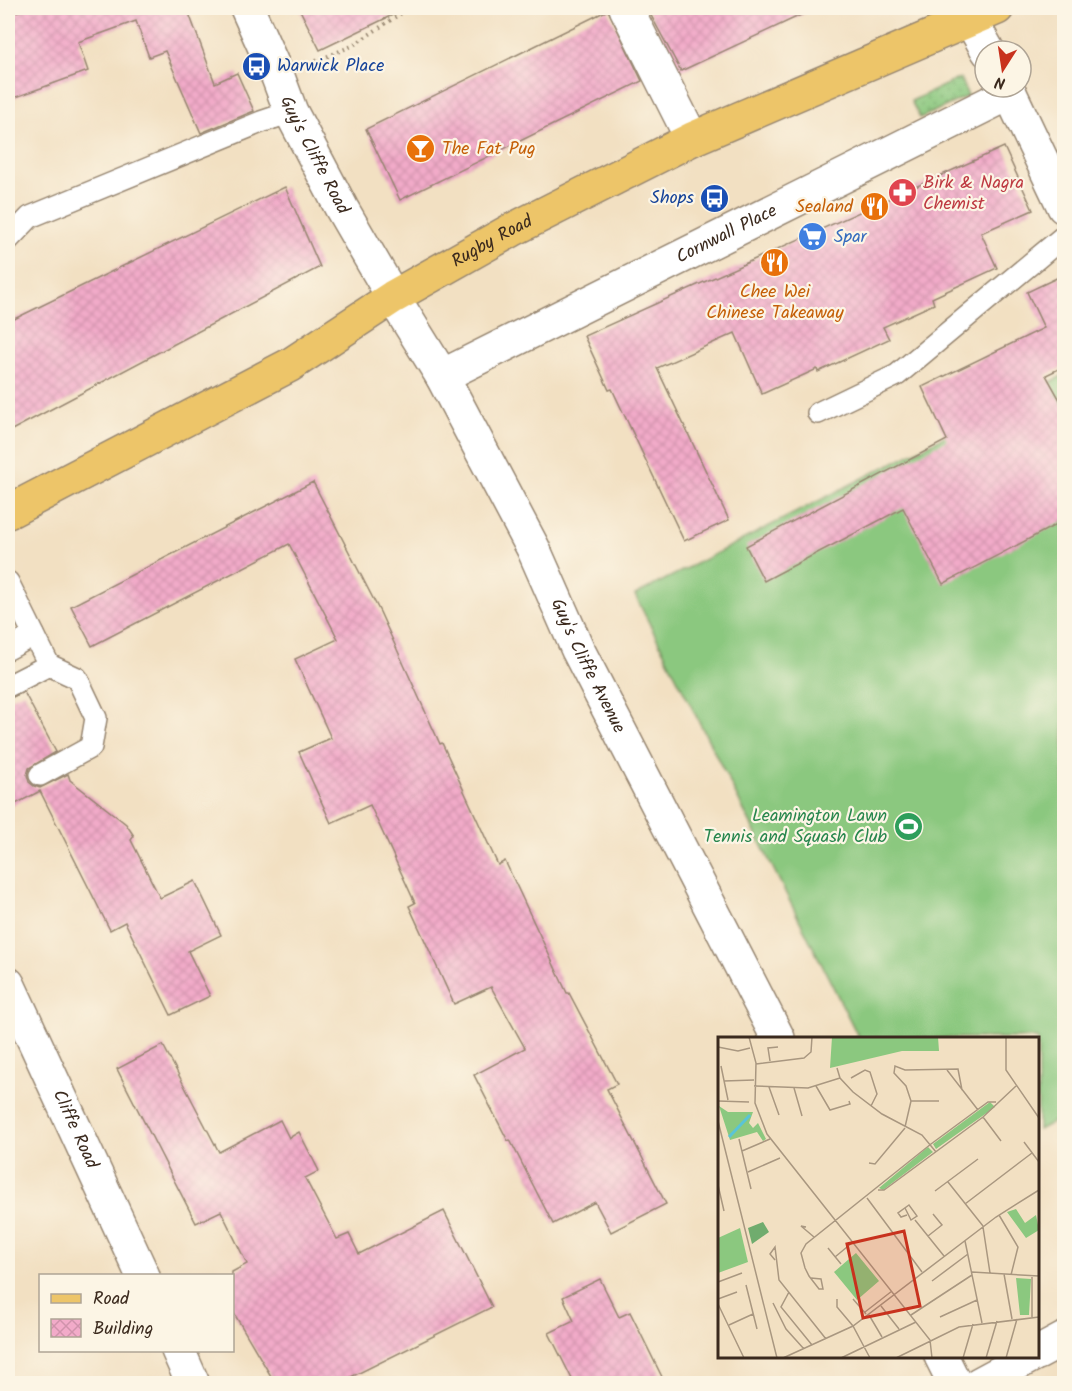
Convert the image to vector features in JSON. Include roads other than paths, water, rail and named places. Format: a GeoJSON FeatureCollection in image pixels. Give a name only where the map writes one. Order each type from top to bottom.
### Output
{"type":"FeatureCollection","features":[{"type":"Feature","properties":{"kind":"main road","name":"Rugby Road"},"geometry":{"type":"LineString","coordinates":[[8,512],[290,365],[393,297],[512,230],[692,139],[967,15]]}},
{"type":"Feature","properties":{"kind":"street","name":"Guy's Cliffe Road"},"geometry":{"type":"LineString","coordinates":[[247,8],[291,112],[330,188],[393,297]]}},
{"type":"Feature","properties":{"kind":"street"},"geometry":{"type":"LineString","coordinates":[[626,8],[692,139]]}},
{"type":"Feature","properties":{"kind":"street"},"geometry":{"type":"LineString","coordinates":[[967,15],[981,39]]}},
{"type":"Feature","properties":{"kind":"street","name":"Cornwall Place"},"geometry":{"type":"LineString","coordinates":[[442,376],[990,99]]}},
{"type":"Feature","properties":{"kind":"street","name":"Cornwall Place"},"geometry":{"type":"LineString","coordinates":[[1012,99],[1065,207]]}},
{"type":"Feature","properties":{"kind":"street","name":"Guy's Cliffe Avenue"},"geometry":{"type":"LineString","coordinates":[[393,297],[442,376],[532,548],[578,650],[777,1037]]}},
{"type":"Feature","properties":{"kind":"street","name":"Cliffe Road"},"geometry":{"type":"LineString","coordinates":[[8,984],[143,1274]]}},
{"type":"Feature","properties":{"kind":"street"},"geometry":{"type":"LineString","coordinates":[[1039,1352],[1065,1339]]}},
{"type":"Feature","properties":{"kind":"street"},"geometry":{"type":"LineString","coordinates":[[179,1352],[193,1383]]}},
{"type":"Feature","properties":{"kind":"street"},"geometry":{"type":"LineString","coordinates":[[942,1358],[955,1383]]}},
{"type":"Feature","properties":{"kind":"street"},"geometry":{"type":"LineString","coordinates":[[979,1383],[1027,1358]]}},
{"type":"Feature","properties":{"kind":"lane"},"geometry":{"type":"LineString","coordinates":[[8,240],[30,217],[261,122],[291,112]]}},
{"type":"Feature","properties":{"kind":"lane"},"geometry":{"type":"LineString","coordinates":[[818,413],[897,375],[1065,236]]}},
{"type":"Feature","properties":{"kind":"lane"},"geometry":{"type":"LineString","coordinates":[[8,582],[14,612],[34,635],[50,665],[77,678],[96,718],[91,747],[40,775]]}},
{"type":"Feature","properties":{"kind":"lane"},"geometry":{"type":"LineString","coordinates":[[8,649],[34,635]]}},
{"type":"Feature","properties":{"kind":"lane"},"geometry":{"type":"LineString","coordinates":[[8,686],[50,665]]}},
{"type":"Feature","properties":{"kind":"place","name":"Warwick Place"},"geometry":{"type":"Point","coordinates":[256,66]}},
{"type":"Feature","properties":{"kind":"place","name":"The Fat Pug"},"geometry":{"type":"Point","coordinates":[421,149]}},
{"type":"Feature","properties":{"kind":"place","name":"Birk & Nagra Chemist"},"geometry":{"type":"Point","coordinates":[902,193]}},
{"type":"Feature","properties":{"kind":"place","name":"Shops"},"geometry":{"type":"Point","coordinates":[715,198]}},
{"type":"Feature","properties":{"kind":"place","name":"Sealand"},"geometry":{"type":"Point","coordinates":[874,207]}},
{"type":"Feature","properties":{"kind":"place","name":"Spar"},"geometry":{"type":"Point","coordinates":[813,237]}},
{"type":"Feature","properties":{"kind":"place","name":"Chee Wei Chinese Takeaway"},"geometry":{"type":"Point","coordinates":[775,263]}},
{"type":"Feature","properties":{"kind":"place","name":"Leamington Lawn Tennis and Squash Club"},"geometry":{"type":"Point","coordinates":[908,826]}}]}
